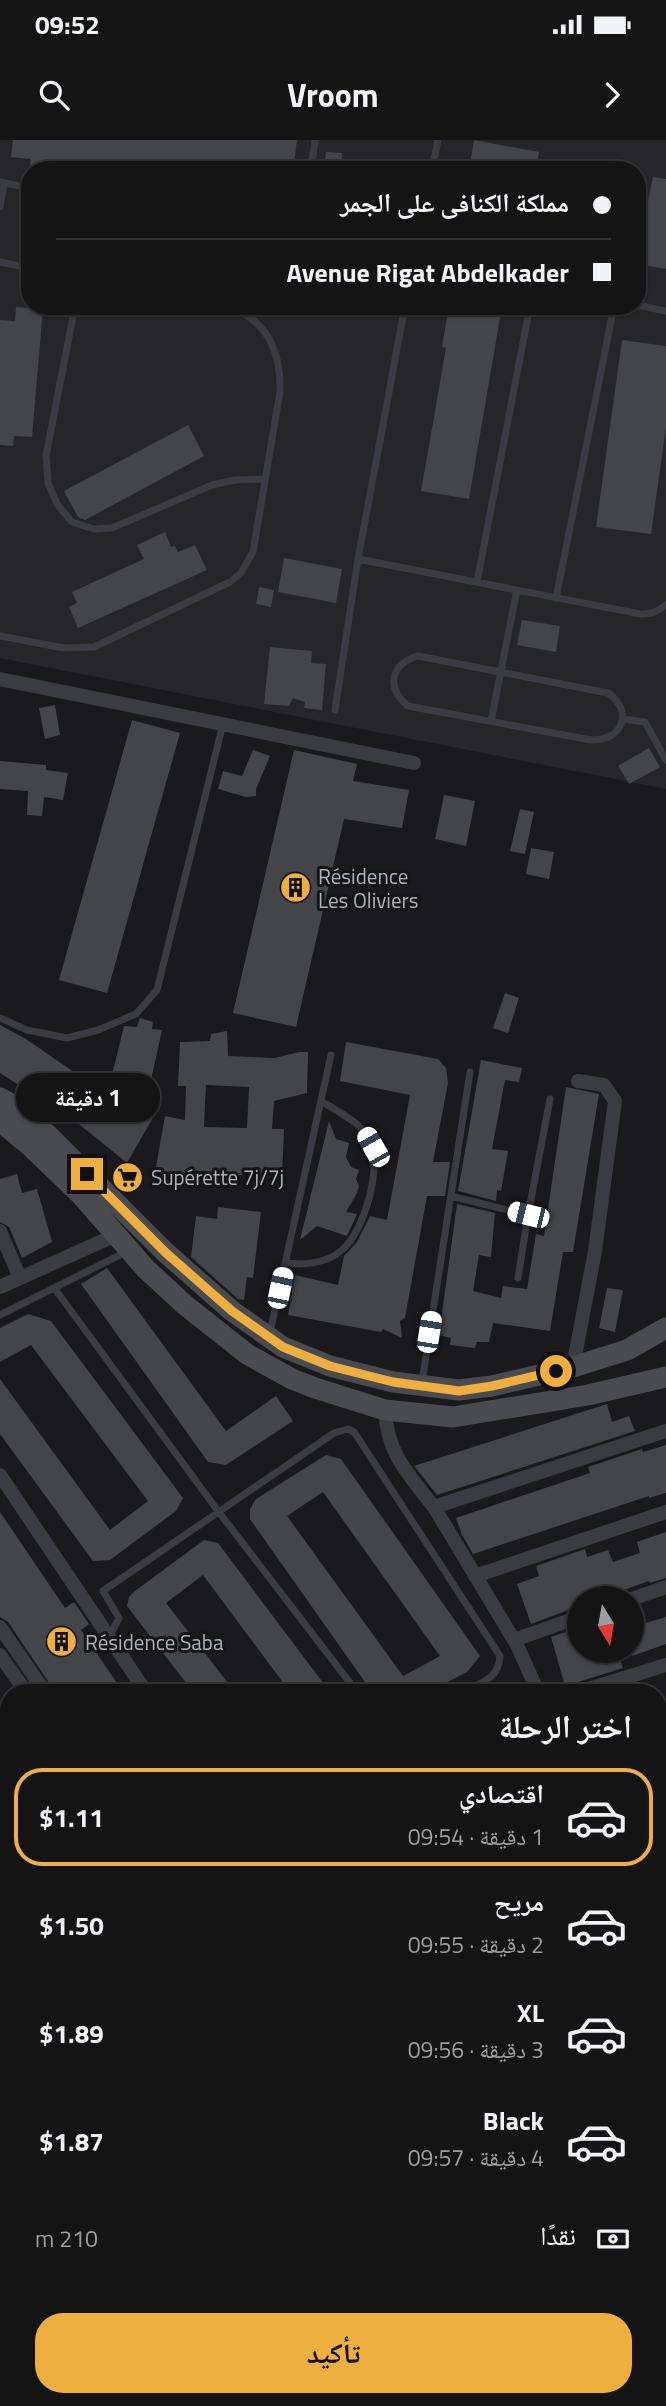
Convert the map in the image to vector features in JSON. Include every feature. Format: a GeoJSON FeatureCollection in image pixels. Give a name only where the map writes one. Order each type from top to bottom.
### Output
{"type":"FeatureCollection","features":[{"type":"Feature","properties":{"kind":"street"},"geometry":{"type":"LineString","coordinates":[[0,679],[414,763]]}},
{"type":"Feature","properties":{"kind":"street"},"geometry":{"type":"LineString","coordinates":[[573,1367],[595,1251],[615,1101],[604,1085],[579,1081]]}},
{"type":"Feature","properties":{"kind":"street"},"geometry":{"type":"LineString","coordinates":[[0,1098],[48,1135],[165,1252],[232,1311],[283,1347],[330,1366],[393,1382],[459,1391],[573,1367],[627,1350],[666,1328]]}},
{"type":"Feature","properties":{"kind":"street"},"geometry":{"type":"LineString","coordinates":[[0,1121],[73,1188],[185,1306],[247,1354],[292,1379],[385,1410],[453,1417],[588,1395],[666,1377]]}},
{"type":"Feature","properties":{"kind":"street"},"geometry":{"type":"LineString","coordinates":[[0,1231],[20,1278]]}},
{"type":"Feature","properties":{"kind":"street"},"geometry":{"type":"LineString","coordinates":[[0,1287],[123,1242]]}},
{"type":"Feature","properties":{"kind":"street"},"geometry":{"type":"LineString","coordinates":[[385,1410],[391,1446],[398,1462],[434,1507],[514,1640],[534,1684]]}},
{"type":"Feature","properties":{"kind":"street"},"geometry":{"type":"LineString","coordinates":[[434,1507],[666,1431]]}},
{"type":"Feature","properties":{"kind":"street"},"geometry":{"type":"LineString","coordinates":[[0,1475],[141,1684]]}},
{"type":"Feature","properties":{"kind":"street"},"geometry":{"type":"LineString","coordinates":[[475,1576],[666,1512]]}},
{"type":"Feature","properties":{"kind":"street"},"geometry":{"type":"LineString","coordinates":[[644,1595],[666,1587]]}},
{"type":"Feature","properties":{"kind":"street"},"geometry":{"type":"LineString","coordinates":[[514,1640],[567,1621]]}},
{"type":"Feature","properties":{"kind":"street"},"geometry":{"type":"LineString","coordinates":[[0,1628],[39,1684]]}},
{"type":"Feature","properties":{"kind":"street"},"geometry":{"type":"LineString","coordinates":[[0,1655],[20,1684]]}},
{"type":"Feature","properties":{"kind":"street"},"geometry":{"type":"LineString","coordinates":[[605,1684],[666,1665]]}},
{"type":"Feature","properties":{"kind":"lane"},"geometry":{"type":"LineString","coordinates":[[313,161],[316,140]]}},
{"type":"Feature","properties":{"kind":"lane"},"geometry":{"type":"LineString","coordinates":[[434,161],[438,140]]}},
{"type":"Feature","properties":{"kind":"lane"},"geometry":{"type":"LineString","coordinates":[[0,207],[2,183],[21,186]]}},
{"type":"Feature","properties":{"kind":"lane"},"geometry":{"type":"LineString","coordinates":[[0,262],[21,266]]}},
{"type":"Feature","properties":{"kind":"lane"},"geometry":{"type":"LineString","coordinates":[[646,307],[666,311]]}},
{"type":"Feature","properties":{"kind":"lane"},"geometry":{"type":"LineString","coordinates":[[73,315],[46,457],[48,483],[57,504],[72,522],[94,529],[112,528],[212,485],[235,480],[265,479]]}},
{"type":"Feature","properties":{"kind":"lane"},"geometry":{"type":"LineString","coordinates":[[0,636],[64,648],[94,648],[230,582],[241,573],[253,551],[280,392],[281,370],[265,331],[245,315]]}},
{"type":"Feature","properties":{"kind":"lane"},"geometry":{"type":"LineString","coordinates":[[335,710],[358,559],[403,315]]}},
{"type":"Feature","properties":{"kind":"lane"},"geometry":{"type":"LineString","coordinates":[[477,582],[528,315]]}},
{"type":"Feature","properties":{"kind":"lane"},"geometry":{"type":"LineString","coordinates":[[556,598],[612,315]]}},
{"type":"Feature","properties":{"kind":"lane"},"geometry":{"type":"LineString","coordinates":[[358,559],[640,614],[650,614],[666,605]]}},
{"type":"Feature","properties":{"kind":"lane"},"geometry":{"type":"LineString","coordinates":[[491,721],[517,590]]}},
{"type":"Feature","properties":{"kind":"lane"},"geometry":{"type":"LineString","coordinates":[[418,656],[500,672],[608,693],[622,708],[619,729],[612,737],[602,741],[408,706],[399,699],[394,689],[394,677],[399,667],[407,659],[418,656]]}},
{"type":"Feature","properties":{"kind":"lane"},"geometry":{"type":"LineString","coordinates":[[622,719],[645,722],[666,760]]}},
{"type":"Feature","properties":{"kind":"lane"},"geometry":{"type":"LineString","coordinates":[[0,1018],[27,1030],[67,1038],[98,1030],[136,1014],[157,990],[223,723]]}},
{"type":"Feature","properties":{"kind":"lane"},"geometry":{"type":"LineString","coordinates":[[269,1337],[331,1055]]}},
{"type":"Feature","properties":{"kind":"lane"},"geometry":{"type":"LineString","coordinates":[[421,1386],[470,1072]]}},
{"type":"Feature","properties":{"kind":"lane"},"geometry":{"type":"LineString","coordinates":[[519,1278],[550,1099]]}},
{"type":"Feature","properties":{"kind":"lane"},"geometry":{"type":"LineString","coordinates":[[285,1263],[303,1265],[327,1261],[348,1247],[363,1219],[374,1179],[373,1147],[362,1127],[321,1101]]}},
{"type":"Feature","properties":{"kind":"lane"},"geometry":{"type":"LineString","coordinates":[[451,1196],[528,1215]]}},
{"type":"Feature","properties":{"kind":"lane"},"geometry":{"type":"LineString","coordinates":[[0,1315],[55,1289],[123,1242]]}},
{"type":"Feature","properties":{"kind":"lane"},"geometry":{"type":"LineString","coordinates":[[55,1289],[218,1511],[351,1684]]}},
{"type":"Feature","properties":{"kind":"lane"},"geometry":{"type":"LineString","coordinates":[[109,1637],[119,1618],[103,1591],[334,1433],[348,1429],[354,1432],[500,1656],[499,1667],[492,1677],[478,1684]]}},
{"type":"Feature","properties":{"kind":"shaded area"},"geometry":{"type":"Polygon","coordinates":[[[0,140],[666,140],[666,789],[0,658],[0,140]]]}},
{"type":"Feature","properties":{"kind":"building"},"geometry":{"type":"Polygon","coordinates":[[[13,140],[297,140],[294,161],[31,161],[11,157],[13,140]]]}},
{"type":"Feature","properties":{"kind":"building"},"geometry":{"type":"Polygon","coordinates":[[[474,140],[539,152],[538,161],[470,161],[474,140]]]}},
{"type":"Feature","properties":{"kind":"building"},"geometry":{"type":"Polygon","coordinates":[[[326,152],[342,153],[342,161],[325,161],[326,152]]]}},
{"type":"Feature","properties":{"kind":"building"},"geometry":{"type":"Polygon","coordinates":[[[653,177],[666,179],[666,269],[646,266],[647,206],[653,177]]]}},
{"type":"Feature","properties":{"kind":"building"},"geometry":{"type":"Polygon","coordinates":[[[16,307],[21,307],[21,315],[42,315],[32,437],[14,436],[13,446],[0,445],[0,320],[15,321],[16,307]]]}},
{"type":"Feature","properties":{"kind":"building"},"geometry":{"type":"Polygon","coordinates":[[[447,315],[500,315],[469,499],[421,491],[446,348],[442,347],[447,315]]]}},
{"type":"Feature","properties":{"kind":"building"},"geometry":{"type":"Polygon","coordinates":[[[622,340],[666,346],[666,427],[651,534],[596,527],[622,340]]]}},
{"type":"Feature","properties":{"kind":"building"},"geometry":{"type":"Polygon","coordinates":[[[188,425],[204,456],[85,520],[78,517],[64,491],[188,425]]]}},
{"type":"Feature","properties":{"kind":"building"},"geometry":{"type":"Polygon","coordinates":[[[165,532],[171,547],[175,546],[178,552],[195,545],[207,570],[78,628],[69,607],[77,603],[72,592],[144,559],[137,545],[165,532]]]}},
{"type":"Feature","properties":{"kind":"building"},"geometry":{"type":"Polygon","coordinates":[[[284,558],[342,569],[336,603],[278,592],[284,558]]]}},
{"type":"Feature","properties":{"kind":"building"},"geometry":{"type":"Polygon","coordinates":[[[259,587],[274,590],[271,607],[256,604],[259,587]]]}},
{"type":"Feature","properties":{"kind":"building"},"geometry":{"type":"Polygon","coordinates":[[[522,620],[560,626],[556,652],[517,645],[522,620]]]}},
{"type":"Feature","properties":{"kind":"building"},"geometry":{"type":"Polygon","coordinates":[[[270,647],[312,651],[311,663],[326,664],[322,710],[304,708],[305,702],[293,698],[289,706],[264,704],[270,647]]]}},
{"type":"Feature","properties":{"kind":"building"},"geometry":{"type":"Polygon","coordinates":[[[55,705],[60,735],[45,739],[39,708],[55,705]]]}},
{"type":"Feature","properties":{"kind":"building"},"geometry":{"type":"Polygon","coordinates":[[[132,720],[180,733],[107,993],[59,980],[132,720]]]}},
{"type":"Feature","properties":{"kind":"building"},"geometry":{"type":"Polygon","coordinates":[[[649,748],[660,767],[629,784],[618,766],[649,748]]]}},
{"type":"Feature","properties":{"kind":"building"},"geometry":{"type":"Polygon","coordinates":[[[253,750],[270,756],[256,789],[256,796],[246,797],[218,789],[223,771],[242,776],[253,750]]]}},
{"type":"Feature","properties":{"kind":"building","name":"Résidence Les Oliviers"},"geometry":{"type":"Polygon","coordinates":[[[294,750],[357,764],[353,781],[409,790],[402,828],[344,819],[296,1027],[233,1013],[294,750]]]}},
{"type":"Feature","properties":{"kind":"building"},"geometry":{"type":"Polygon","coordinates":[[[0,761],[46,765],[46,770],[68,773],[63,800],[44,797],[42,816],[27,815],[28,791],[0,789],[0,761]]]}},
{"type":"Feature","properties":{"kind":"building"},"geometry":{"type":"Polygon","coordinates":[[[444,795],[475,801],[466,846],[435,839],[444,795]]]}},
{"type":"Feature","properties":{"kind":"building"},"geometry":{"type":"Polygon","coordinates":[[[520,809],[534,812],[525,854],[510,851],[520,809]]]}},
{"type":"Feature","properties":{"kind":"building"},"geometry":{"type":"Polygon","coordinates":[[[531,848],[554,852],[549,879],[526,874],[531,848]]]}},
{"type":"Feature","properties":{"kind":"building"},"geometry":{"type":"Polygon","coordinates":[[[505,993],[519,998],[508,1033],[493,1028],[505,993]]]}},
{"type":"Feature","properties":{"kind":"building"},"geometry":{"type":"Polygon","coordinates":[[[140,1018],[153,1022],[152,1029],[162,1030],[144,1112],[155,1114],[127,1163],[74,1120],[0,1073],[0,1025],[26,1039],[107,1095],[124,1026],[137,1027],[140,1018]]]}},
{"type":"Feature","properties":{"kind":"building"},"geometry":{"type":"Polygon","coordinates":[[[227,1031],[228,1056],[275,1058],[308,1052],[307,1093],[274,1101],[272,1129],[284,1129],[282,1175],[221,1175],[188,1169],[185,1184],[154,1178],[165,1116],[185,1120],[186,1086],[178,1086],[180,1042],[210,1041],[211,1034],[227,1031]],[[206,1085],[204,1127],[247,1128],[249,1087],[206,1085]]]}},
{"type":"Feature","properties":{"kind":"building"},"geometry":{"type":"Polygon","coordinates":[[[346,1042],[438,1059],[446,1068],[448,1083],[433,1162],[450,1162],[445,1196],[427,1196],[405,1318],[400,1321],[402,1338],[383,1329],[381,1332],[288,1315],[295,1275],[338,1285],[344,1256],[357,1242],[370,1216],[387,1220],[410,1095],[340,1081],[346,1042]]]}},
{"type":"Feature","properties":{"kind":"building"},"geometry":{"type":"Polygon","coordinates":[[[481,1060],[522,1068],[519,1082],[505,1080],[492,1149],[508,1151],[501,1191],[497,1190],[496,1201],[458,1191],[481,1060]]]}},
{"type":"Feature","properties":{"kind":"building"},"geometry":{"type":"Polygon","coordinates":[[[566,1087],[599,1094],[573,1252],[563,1252],[550,1331],[493,1323],[489,1342],[477,1342],[475,1348],[450,1345],[451,1338],[439,1335],[457,1204],[495,1213],[491,1257],[479,1255],[473,1291],[501,1298],[503,1286],[527,1289],[536,1234],[544,1236],[566,1087]]]}},
{"type":"Feature","properties":{"kind":"building"},"geometry":{"type":"Polygon","coordinates":[[[329,1121],[336,1139],[349,1143],[346,1157],[351,1167],[359,1170],[356,1179],[359,1186],[357,1193],[346,1212],[357,1214],[347,1236],[317,1226],[300,1240],[329,1121]]]}},
{"type":"Feature","properties":{"kind":"building"},"geometry":{"type":"Polygon","coordinates":[[[17,1174],[22,1193],[37,1189],[52,1242],[22,1258],[9,1227],[0,1222],[0,1179],[17,1174]]]}},
{"type":"Feature","properties":{"kind":"building"},"geometry":{"type":"Polygon","coordinates":[[[218,1207],[261,1212],[253,1278],[247,1277],[244,1300],[238,1299],[191,1257],[196,1216],[217,1219],[218,1207]]]}},
{"type":"Feature","properties":{"kind":"building"},"geometry":{"type":"Polygon","coordinates":[[[107,1268],[226,1431],[276,1396],[293,1421],[226,1465],[208,1462],[81,1284],[107,1268]]]}},
{"type":"Feature","properties":{"kind":"building"},"geometry":{"type":"Polygon","coordinates":[[[607,1288],[623,1290],[615,1332],[599,1328],[607,1288]]]}},
{"type":"Feature","properties":{"kind":"building"},"geometry":{"type":"Polygon","coordinates":[[[28,1314],[51,1321],[183,1498],[176,1511],[110,1560],[93,1561],[0,1434],[0,1379],[110,1530],[148,1501],[31,1345],[0,1362],[0,1328],[28,1314]]]}},
{"type":"Feature","properties":{"kind":"building"},"geometry":{"type":"Polygon","coordinates":[[[607,1404],[612,1422],[629,1416],[635,1431],[437,1495],[414,1466],[607,1404]]]}},
{"type":"Feature","properties":{"kind":"building"},"geometry":{"type":"Polygon","coordinates":[[[666,1445],[666,1493],[649,1496],[473,1554],[462,1535],[456,1518],[590,1473],[588,1467],[642,1449],[643,1452],[666,1445]]]}},
{"type":"Feature","properties":{"kind":"building"},"geometry":{"type":"Polygon","coordinates":[[[326,1455],[341,1459],[480,1656],[467,1672],[444,1684],[366,1684],[250,1519],[250,1509],[256,1499],[326,1455]],[[323,1492],[287,1516],[403,1676],[440,1656],[323,1492]]]}},
{"type":"Feature","properties":{"kind":"building","name":"Résidence Saba"},"geometry":{"type":"Polygon","coordinates":[[[0,1512],[65,1608],[74,1602],[89,1624],[81,1630],[118,1684],[50,1684],[8,1622],[0,1617],[0,1512]]]}},
{"type":"Feature","properties":{"kind":"building"},"geometry":{"type":"Polygon","coordinates":[[[666,1532],[666,1578],[635,1586],[567,1586],[567,1610],[531,1624],[517,1584],[539,1576],[536,1566],[585,1549],[587,1557],[608,1550],[613,1562],[640,1553],[637,1542],[666,1532]]]}},
{"type":"Feature","properties":{"kind":"building"},"geometry":{"type":"Polygon","coordinates":[[[204,1540],[218,1543],[324,1684],[284,1684],[203,1575],[166,1603],[229,1684],[187,1684],[127,1606],[129,1597],[204,1540]]]}},
{"type":"Feature","properties":{"kind":"building"},"geometry":{"type":"Polygon","coordinates":[[[666,1617],[666,1644],[644,1652],[644,1623],[666,1617]]]}},
{"type":"Feature","properties":{"kind":"building"},"geometry":{"type":"Polygon","coordinates":[[[566,1632],[567,1663],[621,1663],[623,1668],[571,1684],[564,1684],[551,1637],[566,1632]]]}},
{"type":"Feature","properties":{"kind":"place","name":"Résidence Les Oliviers"},"geometry":{"type":"Point","coordinates":[295,888]}},
{"type":"Feature","properties":{"kind":"place","name":"Supérette 7j/7j"},"geometry":{"type":"Point","coordinates":[128,1177]}},
{"type":"Feature","properties":{"kind":"place","name":"Résidence Saba"},"geometry":{"type":"Point","coordinates":[62,1642]}},
{"type":"Feature","properties":{"kind":"route"},"geometry":{"type":"LineString","coordinates":[[87,1174],[165,1252],[232,1311],[283,1347],[330,1366],[393,1382],[459,1391],[556,1371]]}}]}
